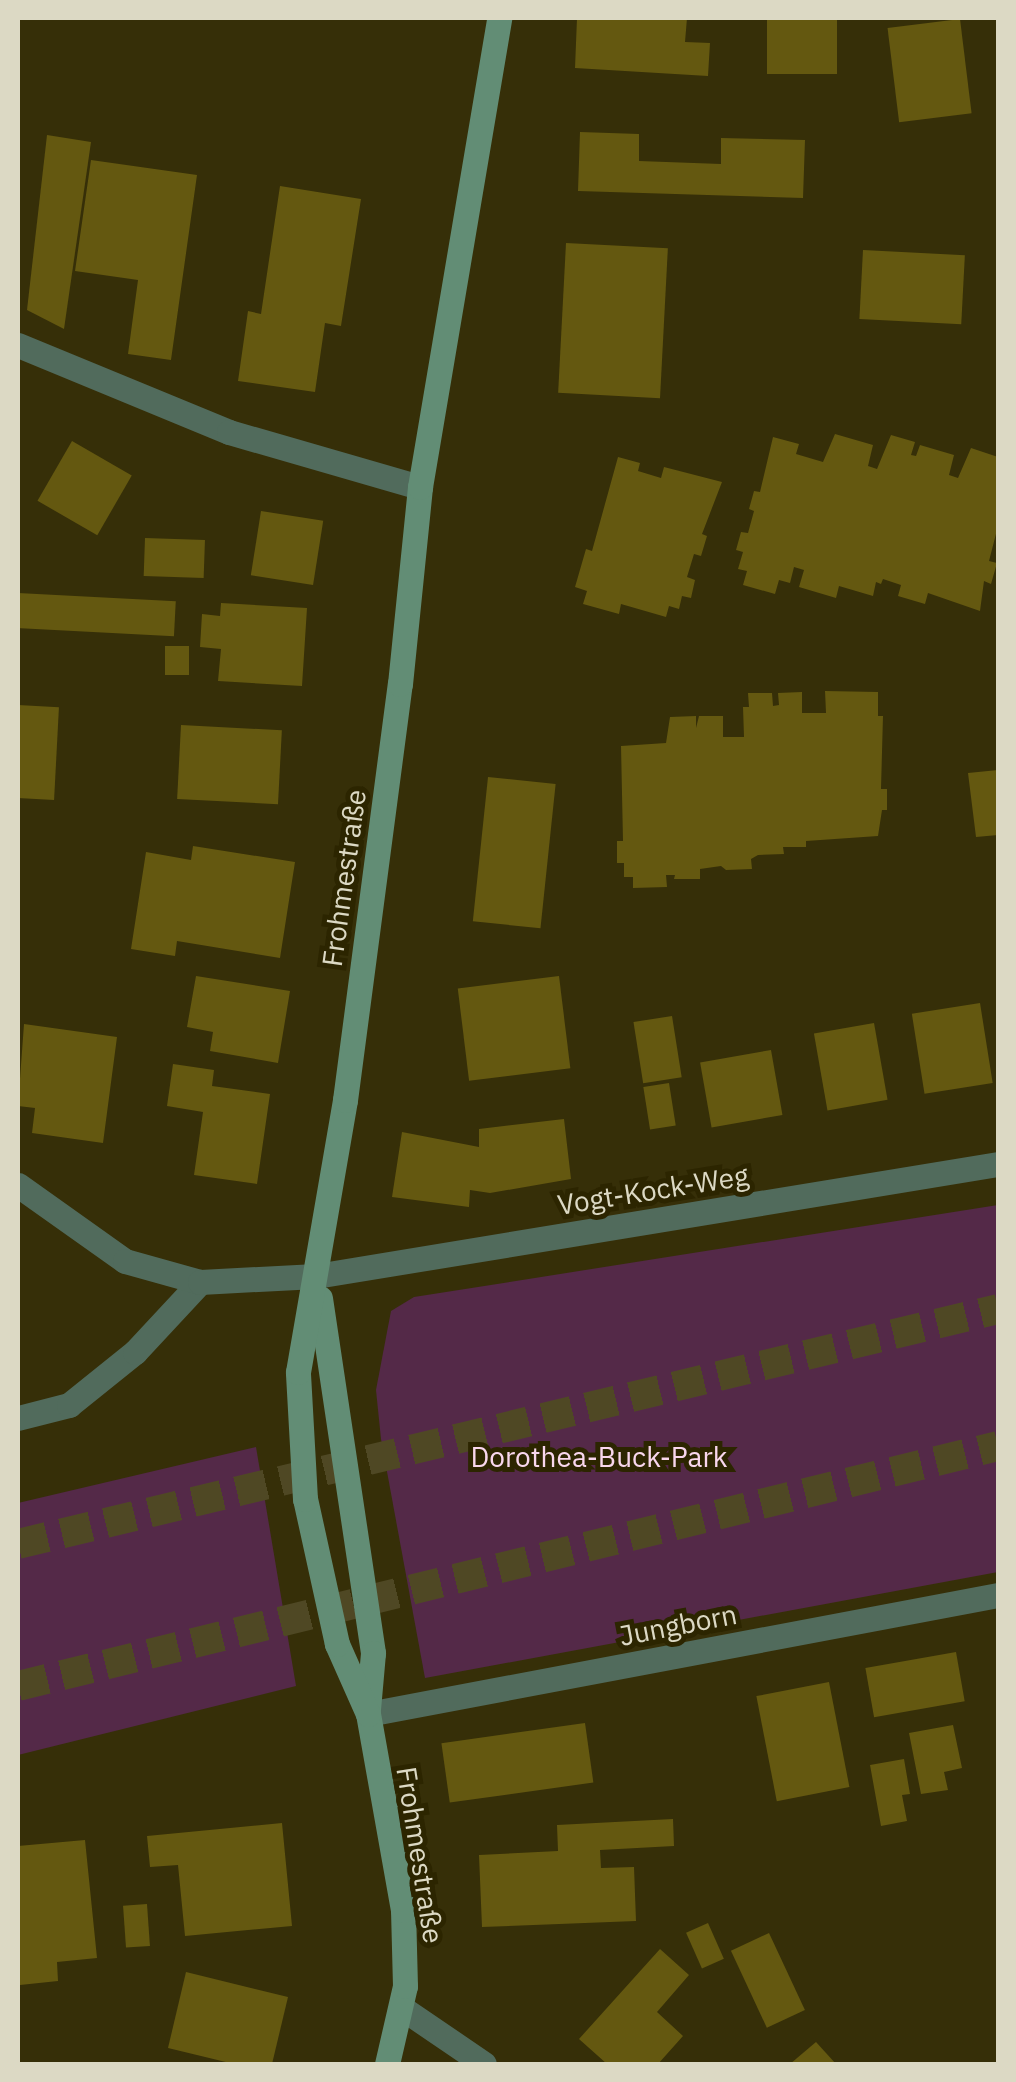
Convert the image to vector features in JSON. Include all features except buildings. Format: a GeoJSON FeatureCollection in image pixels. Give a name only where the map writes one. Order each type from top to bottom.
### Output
{"type":"FeatureCollection","features":[{"type":"Feature","properties":{"kind":"street","name":"Frohmestraße"},"geometry":{"type":"LineString","coordinates":[[387,2064],[402,2008],[405,1922],[368,1714],[337,1644],[305,1499],[298,1372],[316,1276],[398,704],[420,487],[499,18]]}},
{"type":"Feature","properties":{"kind":"street"},"geometry":{"type":"LineString","coordinates":[[18,344],[229,432],[420,487]]}},
{"type":"Feature","properties":{"kind":"street","name":"Vogt-Kock-Weg"},"geometry":{"type":"LineString","coordinates":[[316,1276],[998,1164]]}},
{"type":"Feature","properties":{"kind":"street"},"geometry":{"type":"LineString","coordinates":[[18,1185],[125,1260],[200,1282],[316,1276]]}},
{"type":"Feature","properties":{"kind":"street","name":"Frohmestraße"},"geometry":{"type":"LineString","coordinates":[[316,1276],[374,1652],[368,1714]]}},
{"type":"Feature","properties":{"kind":"street"},"geometry":{"type":"LineString","coordinates":[[18,1418],[69,1405],[135,1352],[200,1282]]}},
{"type":"Feature","properties":{"kind":"street","name":"Jungborn"},"geometry":{"type":"LineString","coordinates":[[368,1714],[998,1595]]}},
{"type":"Feature","properties":{"kind":"street"},"geometry":{"type":"LineString","coordinates":[[402,2008],[484,2064]]}},
{"type":"Feature","properties":{"kind":"green space","name":"Dorothea-Buck-Park"},"geometry":{"type":"Polygon","coordinates":[[[998,1205],[998,1572],[425,1678],[381,1439],[376,1390],[391,1311],[414,1297],[998,1205]]]}},
{"type":"Feature","properties":{"kind":"green space"},"geometry":{"type":"Polygon","coordinates":[[[256,1447],[296,1686],[18,1755],[18,1503],[256,1447]]]}},
{"type":"Feature","properties":{"kind":"tunnel"},"geometry":{"type":"LineString","coordinates":[[18,1544],[998,1309]]}},
{"type":"Feature","properties":{"kind":"tunnel"},"geometry":{"type":"LineString","coordinates":[[18,1686],[998,1446]]}}]}
